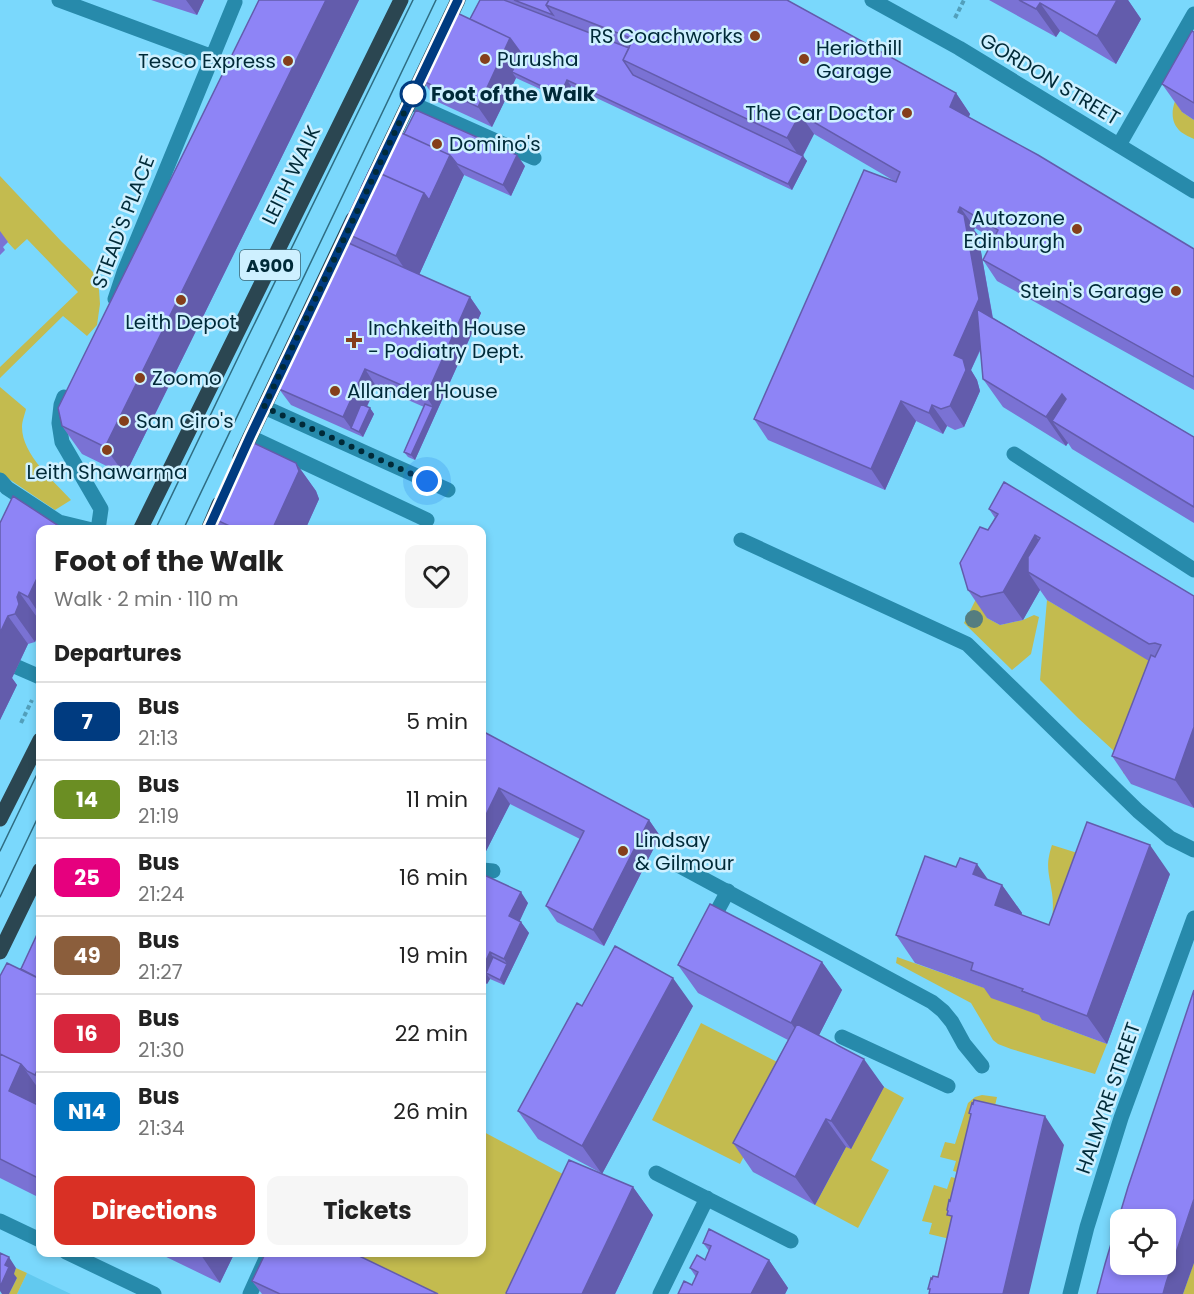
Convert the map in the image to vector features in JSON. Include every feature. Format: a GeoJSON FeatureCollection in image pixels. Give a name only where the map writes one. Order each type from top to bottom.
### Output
{"type":"FeatureCollection","features":[{"type":"Feature","properties":{"kind":"main road","name":"LEITH WALK"},"geometry":{"type":"LineString","coordinates":[[142,525],[400,0]]}},
{"type":"Feature","properties":{"kind":"main road","name":"A900"},"geometry":{"type":"LineString","coordinates":[[235,470],[459,0]]}},
{"type":"Feature","properties":{"kind":"main road"},"geometry":{"type":"LineString","coordinates":[[210,525],[225,491]]}},
{"type":"Feature","properties":{"kind":"main road"},"geometry":{"type":"LineString","coordinates":[[0,819],[4,799],[36,747]]}},
{"type":"Feature","properties":{"kind":"main road"},"geometry":{"type":"LineString","coordinates":[[0,952],[36,878]]}},
{"type":"Feature","properties":{"kind":"street"},"geometry":{"type":"LineString","coordinates":[[59,0],[213,57]]}},
{"type":"Feature","properties":{"kind":"street","name":"GORDON STREET"},"geometry":{"type":"LineString","coordinates":[[872,0],[959,48],[1194,191]]}},
{"type":"Feature","properties":{"kind":"street","name":"STEAD'S PLACE"},"geometry":{"type":"LineString","coordinates":[[109,317],[124,272],[235,2]]}},
{"type":"Feature","properties":{"kind":"street","name":"GORDON STREET"},"geometry":{"type":"LineString","coordinates":[[1119,146],[1194,14]]}},
{"type":"Feature","properties":{"kind":"street"},"geometry":{"type":"LineString","coordinates":[[409,102],[534,158]]}},
{"type":"Feature","properties":{"kind":"street"},"geometry":{"type":"LineString","coordinates":[[71,382],[61,405],[59,423],[62,442],[101,509],[99,525]]}},
{"type":"Feature","properties":{"kind":"street"},"geometry":{"type":"LineString","coordinates":[[264,407],[448,490]]}},
{"type":"Feature","properties":{"kind":"street"},"geometry":{"type":"LineString","coordinates":[[250,437],[427,520]]}},
{"type":"Feature","properties":{"kind":"street"},"geometry":{"type":"LineString","coordinates":[[1014,454],[1194,570]]}},
{"type":"Feature","properties":{"kind":"street"},"geometry":{"type":"LineString","coordinates":[[0,480],[8,488],[59,522],[71,525]]}},
{"type":"Feature","properties":{"kind":"street"},"geometry":{"type":"LineString","coordinates":[[741,540],[967,644],[1138,811],[1170,838],[1194,850]]}},
{"type":"Feature","properties":{"kind":"street"},"geometry":{"type":"LineString","coordinates":[[17,667],[36,676]]}},
{"type":"Feature","properties":{"kind":"street"},"geometry":{"type":"LineString","coordinates":[[674,862],[932,1002],[952,1022],[964,1044],[982,1066]]}},
{"type":"Feature","properties":{"kind":"street"},"geometry":{"type":"LineString","coordinates":[[699,944],[728,891]]}},
{"type":"Feature","properties":{"kind":"street","name":"HALMYRE STREET"},"geometry":{"type":"LineString","coordinates":[[1070,1294],[1087,1227],[1121,1118],[1194,918]]}},
{"type":"Feature","properties":{"kind":"street"},"geometry":{"type":"LineString","coordinates":[[842,1037],[948,1086]]}},
{"type":"Feature","properties":{"kind":"street"},"geometry":{"type":"LineString","coordinates":[[656,1173],[791,1241]]}},
{"type":"Feature","properties":{"kind":"street"},"geometry":{"type":"LineString","coordinates":[[660,1294],[707,1198]]}},
{"type":"Feature","properties":{"kind":"street"},"geometry":{"type":"LineString","coordinates":[[0,1221],[36,1238]]}},
{"type":"Feature","properties":{"kind":"street"},"geometry":{"type":"LineString","coordinates":[[76,1257],[154,1294]]}},
{"type":"Feature","properties":{"kind":"street"},"geometry":{"type":"LineString","coordinates":[[250,1294],[267,1257]]}},
{"type":"Feature","properties":{"kind":"shaded area"},"geometry":{"type":"Polygon","coordinates":[[[1194,67],[1194,91],[1182,112],[1194,120],[1194,139],[1181,132],[1175,125],[1173,108],[1180,90],[1194,67]]]}},
{"type":"Feature","properties":{"kind":"shaded area"},"geometry":{"type":"Polygon","coordinates":[[[0,176],[93,272],[99,290],[100,304],[97,325],[87,336],[63,316],[0,378],[0,367],[78,292],[27,239],[15,250],[0,234],[0,176]]]}},
{"type":"Feature","properties":{"kind":"shaded area"},"geometry":{"type":"Polygon","coordinates":[[[0,387],[26,409],[22,427],[27,448],[40,467],[71,500],[55,510],[0,473],[0,387]]]}},
{"type":"Feature","properties":{"kind":"shaded area"},"geometry":{"type":"Polygon","coordinates":[[[980,591],[987,618],[1000,625],[1034,615],[1039,617],[1031,654],[1012,670],[964,623],[980,591]]]}},
{"type":"Feature","properties":{"kind":"shaded area"},"geometry":{"type":"Polygon","coordinates":[[[1047,600],[1169,672],[1133,778],[1123,773],[1126,762],[1040,680],[1047,600]]]}},
{"type":"Feature","properties":{"kind":"shaded area"},"geometry":{"type":"Polygon","coordinates":[[[1052,845],[1103,861],[1052,932],[1053,898],[1048,864],[1052,845]]]}},
{"type":"Feature","properties":{"kind":"shaded area"},"geometry":{"type":"Polygon","coordinates":[[[897,957],[993,991],[1043,1017],[1042,1020],[1107,1044],[1095,1074],[998,1044],[993,1040],[971,1003],[896,963],[897,957]]]}},
{"type":"Feature","properties":{"kind":"shaded area"},"geometry":{"type":"Polygon","coordinates":[[[701,1023],[789,1068],[740,1164],[652,1120],[701,1023]]]}},
{"type":"Feature","properties":{"kind":"shaded area"},"geometry":{"type":"Polygon","coordinates":[[[884,1087],[904,1098],[871,1160],[889,1170],[858,1228],[815,1205],[846,1147],[884,1087]]]}},
{"type":"Feature","properties":{"kind":"shaded area"},"geometry":{"type":"Polygon","coordinates":[[[982,1095],[997,1097],[982,1178],[953,1171],[956,1161],[940,1157],[945,1142],[955,1144],[968,1103],[982,1095]]]}},
{"type":"Feature","properties":{"kind":"shaded area"},"geometry":{"type":"Polygon","coordinates":[[[486,1133],[589,1188],[538,1294],[400,1294],[353,1272],[360,1257],[486,1257],[486,1133]]]}},
{"type":"Feature","properties":{"kind":"shaded area"},"geometry":{"type":"Polygon","coordinates":[[[951,1177],[981,1184],[967,1243],[929,1234],[932,1223],[922,1221],[934,1185],[947,1189],[951,1177]]]}},
{"type":"Feature","properties":{"kind":"shaded area"},"geometry":{"type":"Polygon","coordinates":[[[1194,1262],[1194,1294],[1183,1294],[1194,1262]]]}},
{"type":"Feature","properties":{"kind":"shaded area"},"geometry":{"type":"Polygon","coordinates":[[[16,1268],[27,1273],[17,1294],[9,1294],[17,1278],[13,1276],[16,1268]]]}},
{"type":"Feature","properties":{"kind":"shaded area"},"geometry":{"type":"Polygon","coordinates":[[[27,1273],[56,1287],[71,1294],[17,1294],[27,1273]]]}},
{"type":"Feature","properties":{"kind":"building"},"geometry":{"type":"Polygon","coordinates":[[[259,0],[326,0],[105,447],[62,426],[58,408],[259,0]]]}},
{"type":"Feature","properties":{"kind":"building"},"geometry":{"type":"Polygon","coordinates":[[[480,0],[504,0],[629,48],[623,60],[633,75],[803,156],[788,184],[567,80],[560,95],[512,72],[521,53],[510,38],[470,19],[480,0]]]}},
{"type":"Feature","properties":{"kind":"building"},"geometry":{"type":"Polygon","coordinates":[[[514,0],[549,0],[546,5],[553,15],[514,0]]]}},
{"type":"Feature","properties":{"kind":"building"},"geometry":{"type":"Polygon","coordinates":[[[549,0],[787,0],[956,93],[950,107],[1038,155],[1194,249],[1194,377],[983,260],[998,230],[960,207],[958,212],[964,215],[979,299],[954,355],[963,359],[966,370],[950,406],[941,409],[932,405],[929,413],[901,401],[871,469],[754,419],[864,170],[896,182],[900,172],[800,114],[787,138],[623,60],[633,39],[546,5],[549,0]]]}},
{"type":"Feature","properties":{"kind":"building"},"geometry":{"type":"Polygon","coordinates":[[[1019,0],[1117,0],[1097,36],[1040,3],[1036,9],[1019,0]]]}},
{"type":"Feature","properties":{"kind":"building"},"geometry":{"type":"Polygon","coordinates":[[[455,12],[510,38],[478,107],[423,81],[455,12]]]}},
{"type":"Feature","properties":{"kind":"building"},"geometry":{"type":"Polygon","coordinates":[[[1192,31],[1194,32],[1194,103],[1162,84],[1192,31]]]}},
{"type":"Feature","properties":{"kind":"building"},"geometry":{"type":"Polygon","coordinates":[[[416,110],[517,155],[503,185],[457,164],[450,155],[404,134],[416,110]]]}},
{"type":"Feature","properties":{"kind":"building"},"geometry":{"type":"Polygon","coordinates":[[[395,130],[450,155],[429,200],[424,193],[377,172],[395,130]]]}},
{"type":"Feature","properties":{"kind":"building"},"geometry":{"type":"Polygon","coordinates":[[[370,169],[424,193],[396,256],[341,231],[370,169]]]}},
{"type":"Feature","properties":{"kind":"building"},"geometry":{"type":"Polygon","coordinates":[[[344,241],[470,297],[426,396],[365,369],[343,417],[279,389],[344,241]]]}},
{"type":"Feature","properties":{"kind":"building"},"geometry":{"type":"Polygon","coordinates":[[[977,309],[1194,437],[1194,507],[1052,421],[1066,399],[1062,394],[1046,417],[983,379],[977,309]]]}},
{"type":"Feature","properties":{"kind":"building"},"geometry":{"type":"Polygon","coordinates":[[[361,404],[370,408],[359,432],[351,428],[361,404]]]}},
{"type":"Feature","properties":{"kind":"building"},"geometry":{"type":"Polygon","coordinates":[[[425,404],[433,407],[411,455],[404,452],[425,404]]]}},
{"type":"Feature","properties":{"kind":"building"},"geometry":{"type":"Polygon","coordinates":[[[243,438],[296,463],[299,471],[274,525],[227,525],[208,516],[243,438]]]}},
{"type":"Feature","properties":{"kind":"building"},"geometry":{"type":"Polygon","coordinates":[[[1004,482],[1194,596],[1194,727],[1175,780],[1112,756],[1151,655],[1155,657],[1161,645],[1149,644],[1028,572],[1028,557],[1040,538],[1035,535],[1003,592],[981,597],[968,590],[960,563],[980,527],[988,530],[998,514],[989,509],[1004,482]]]}},
{"type":"Feature","properties":{"kind":"building"},"geometry":{"type":"Polygon","coordinates":[[[13,496],[57,525],[36,525],[36,580],[28,597],[19,592],[17,597],[19,604],[15,614],[8,616],[0,633],[0,523],[13,496]]]}},
{"type":"Feature","properties":{"kind":"building","name":"Lindsay & Gilmour"},"geometry":{"type":"Polygon","coordinates":[[[486,733],[649,820],[593,930],[546,906],[584,831],[499,788],[486,815],[486,733]]]}},
{"type":"Feature","properties":{"kind":"building"},"geometry":{"type":"Polygon","coordinates":[[[1087,822],[1150,845],[1087,1016],[971,970],[973,963],[896,935],[925,856],[956,867],[960,858],[977,864],[973,874],[1002,885],[995,905],[1049,925],[1087,822]]]}},
{"type":"Feature","properties":{"kind":"building"},"geometry":{"type":"Polygon","coordinates":[[[486,876],[521,892],[509,916],[521,922],[504,959],[490,952],[486,960],[486,876]]]}},
{"type":"Feature","properties":{"kind":"building"},"geometry":{"type":"Polygon","coordinates":[[[710,904],[822,962],[791,1023],[678,965],[710,904]]]}},
{"type":"Feature","properties":{"kind":"building"},"geometry":{"type":"Polygon","coordinates":[[[36,937],[36,977],[21,969],[36,937]]]}},
{"type":"Feature","properties":{"kind":"building"},"geometry":{"type":"Polygon","coordinates":[[[615,946],[673,978],[582,1146],[518,1111],[577,1003],[582,1006],[615,946]]]}},
{"type":"Feature","properties":{"kind":"building"},"geometry":{"type":"Polygon","coordinates":[[[493,957],[507,964],[500,980],[486,973],[493,957]]]}},
{"type":"Feature","properties":{"kind":"building"},"geometry":{"type":"Polygon","coordinates":[[[7,963],[36,977],[35,1075],[21,1064],[0,1054],[0,976],[7,963]]]}},
{"type":"Feature","properties":{"kind":"building"},"geometry":{"type":"Polygon","coordinates":[[[1194,990],[1194,1199],[1176,1253],[1176,1209],[1121,1209],[1194,990]]]}},
{"type":"Feature","properties":{"kind":"building"},"geometry":{"type":"Polygon","coordinates":[[[797,1024],[864,1059],[831,1121],[826,1119],[795,1177],[733,1143],[797,1024]]]}},
{"type":"Feature","properties":{"kind":"building"},"geometry":{"type":"Polygon","coordinates":[[[0,1054],[21,1064],[9,1091],[36,1104],[36,1177],[0,1159],[0,1054]]]}},
{"type":"Feature","properties":{"kind":"building"},"geometry":{"type":"Polygon","coordinates":[[[974,1100],[1045,1116],[1003,1294],[929,1294],[931,1278],[938,1277],[945,1247],[952,1216],[947,1215],[947,1210],[974,1100]]]}},
{"type":"Feature","properties":{"kind":"building"},"geometry":{"type":"Polygon","coordinates":[[[569,1160],[633,1187],[582,1294],[507,1294],[506,1293],[569,1160]]]}},
{"type":"Feature","properties":{"kind":"building"},"geometry":{"type":"Polygon","coordinates":[[[709,1229],[769,1260],[751,1294],[678,1294],[684,1281],[692,1285],[698,1272],[690,1268],[697,1255],[705,1260],[711,1246],[703,1243],[709,1229]]]}},
{"type":"Feature","properties":{"kind":"building"},"geometry":{"type":"Polygon","coordinates":[[[1110,1247],[1110,1275],[1169,1275],[1163,1294],[1097,1294],[1110,1247]]]}},
{"type":"Feature","properties":{"kind":"building"},"geometry":{"type":"Polygon","coordinates":[[[0,1253],[9,1257],[5,1265],[9,1267],[0,1287],[0,1253]]]}},
{"type":"Feature","properties":{"kind":"building"},"geometry":{"type":"Polygon","coordinates":[[[264,1257],[361,1257],[438,1294],[280,1294],[252,1281],[264,1257]]]}},
{"type":"Feature","properties":{"kind":"tram line"},"geometry":{"type":"LineString","coordinates":[[157,525],[413,0]]}},
{"type":"Feature","properties":{"kind":"tram line"},"geometry":{"type":"LineString","coordinates":[[185,525],[436,0]]}},
{"type":"Feature","properties":{"kind":"tram line"},"geometry":{"type":"LineString","coordinates":[[0,851],[36,776]]}},
{"type":"Feature","properties":{"kind":"tram line"},"geometry":{"type":"LineString","coordinates":[[0,897],[36,821]]}},
{"type":"Feature","properties":{"kind":"bus line","name":"7"},"geometry":{"type":"LineString","coordinates":[[210,525],[458,0]]}},
{"type":"Feature","properties":{"kind":"place","name":"RS Coachworks"},"geometry":{"type":"Point","coordinates":[755,36]}},
{"type":"Feature","properties":{"kind":"place","name":"Purusha"},"geometry":{"type":"Point","coordinates":[485,59]}},
{"type":"Feature","properties":{"kind":"place","name":"Heriothill Garage"},"geometry":{"type":"Point","coordinates":[804,59]}},
{"type":"Feature","properties":{"kind":"place","name":"Tesco Express"},"geometry":{"type":"Point","coordinates":[288,61]}},
{"type":"Feature","properties":{"kind":"place","name":"Foot of the Walk"},"geometry":{"type":"Point","coordinates":[413,94]}},
{"type":"Feature","properties":{"kind":"place","name":"The Car Doctor"},"geometry":{"type":"Point","coordinates":[907,113]}},
{"type":"Feature","properties":{"kind":"place","name":"Domino's"},"geometry":{"type":"Point","coordinates":[437,144]}},
{"type":"Feature","properties":{"kind":"place","name":"Autozone Edinburgh"},"geometry":{"type":"Point","coordinates":[1077,229]}},
{"type":"Feature","properties":{"kind":"place","name":"Stein's Garage"},"geometry":{"type":"Point","coordinates":[1176,291]}},
{"type":"Feature","properties":{"kind":"place","name":"Leith Depot"},"geometry":{"type":"Point","coordinates":[181,300]}},
{"type":"Feature","properties":{"kind":"place","name":"Inchkeith House - Podiatry Dept."},"geometry":{"type":"Point","coordinates":[354,340]}},
{"type":"Feature","properties":{"kind":"place","name":"Zoomo"},"geometry":{"type":"Point","coordinates":[140,378]}},
{"type":"Feature","properties":{"kind":"place","name":"Allander House"},"geometry":{"type":"Point","coordinates":[335,391]}},
{"type":"Feature","properties":{"kind":"place","name":"San Ciro's"},"geometry":{"type":"Point","coordinates":[124,421]}},
{"type":"Feature","properties":{"kind":"place","name":"Leith Shawarma"},"geometry":{"type":"Point","coordinates":[107,450]}},
{"type":"Feature","properties":{"kind":"place","name":"Lindsay & Gilmour"},"geometry":{"type":"Point","coordinates":[623,851]}},
{"type":"Feature","properties":{"kind":"route"},"geometry":{"type":"LineString","coordinates":[[413,94],[264,407],[427,481]]}}]}
